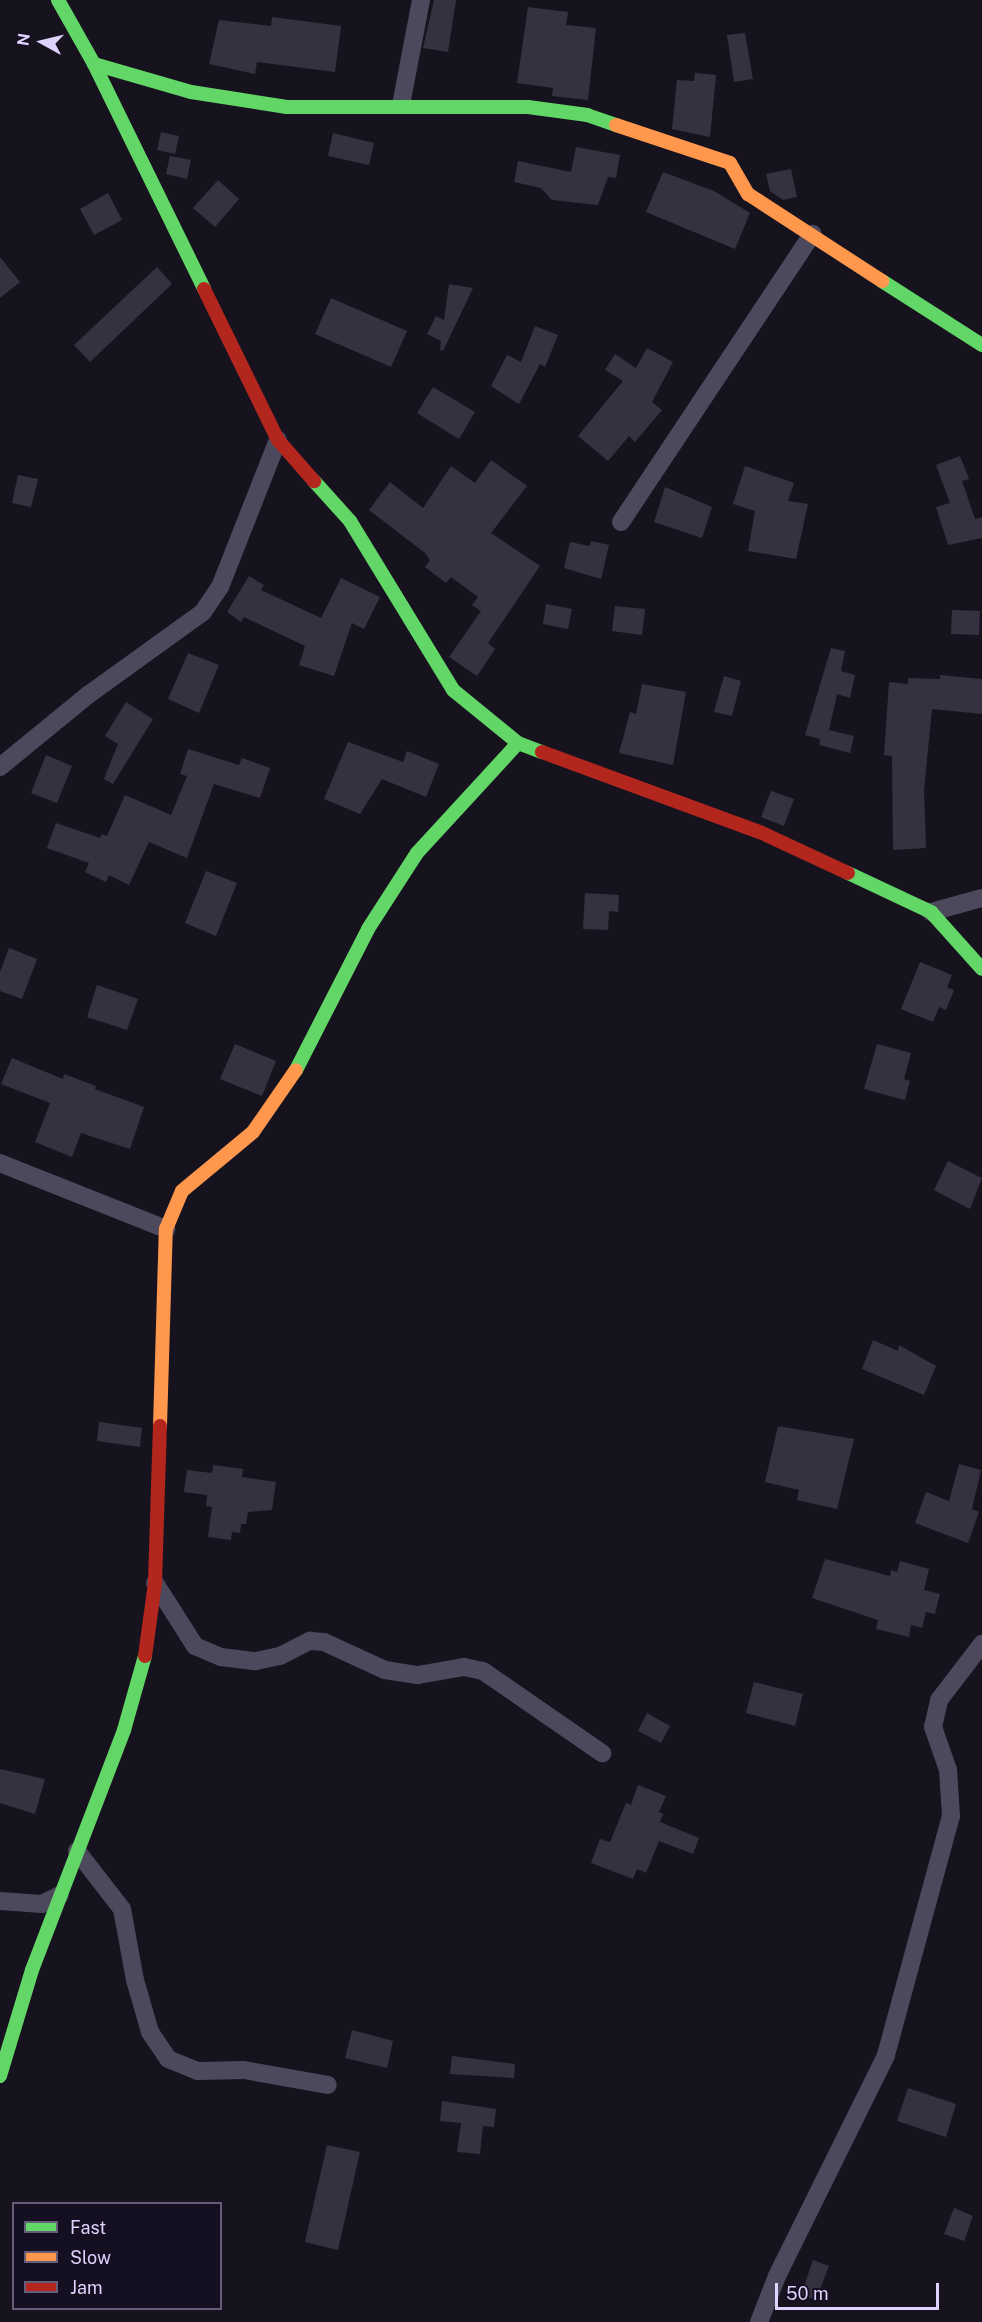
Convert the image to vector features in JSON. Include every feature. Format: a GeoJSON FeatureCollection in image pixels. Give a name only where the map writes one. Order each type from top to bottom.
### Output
{"type":"FeatureCollection","features":[{"type":"Feature","properties":{"kind":"street"},"geometry":{"type":"LineString","coordinates":[[58,0],[94,64],[278,440],[350,521],[453,690],[518,744],[760,832],[931,912],[982,969]]}},
{"type":"Feature","properties":{"kind":"street"},"geometry":{"type":"LineString","coordinates":[[401,105],[421,0]]}},
{"type":"Feature","properties":{"kind":"street"},"geometry":{"type":"LineString","coordinates":[[94,64],[191,92],[287,107],[528,106],[587,116],[729,163],[748,194],[982,345]]}},
{"type":"Feature","properties":{"kind":"street"},"geometry":{"type":"LineString","coordinates":[[621,522],[812,234]]}},
{"type":"Feature","properties":{"kind":"street"},"geometry":{"type":"LineString","coordinates":[[0,767],[88,696],[203,612],[220,587],[278,440]]}},
{"type":"Feature","properties":{"kind":"street"},"geometry":{"type":"LineString","coordinates":[[0,2076],[32,1970],[124,1730],[146,1652],[155,1583],[166,1229],[182,1191],[253,1132],[287,1088],[368,929],[417,852],[518,744]]}},
{"type":"Feature","properties":{"kind":"street"},"geometry":{"type":"LineString","coordinates":[[931,912],[982,898]]}},
{"type":"Feature","properties":{"kind":"street"},"geometry":{"type":"LineString","coordinates":[[0,1163],[166,1229]]}},
{"type":"Feature","properties":{"kind":"street"},"geometry":{"type":"LineString","coordinates":[[155,1583],[195,1646],[221,1657],[256,1661],[317,1641],[385,1670],[418,1675],[464,1667],[483,1671],[602,1753]]}},
{"type":"Feature","properties":{"kind":"street"},"geometry":{"type":"LineString","coordinates":[[759,2322],[777,2276],[886,2055],[951,1816],[948,1770],[933,1726],[939,1700],[982,1644]]}},
{"type":"Feature","properties":{"kind":"street"},"geometry":{"type":"LineString","coordinates":[[77,1851],[122,1910],[135,1980],[150,2032],[168,2059],[198,2071],[244,2070],[328,2085]]}},
{"type":"Feature","properties":{"kind":"street"},"geometry":{"type":"LineString","coordinates":[[0,1900],[42,1904],[60,1895]]}},
{"type":"Feature","properties":{"kind":"building"},"geometry":{"type":"Polygon","coordinates":[[[434,0],[456,0],[448,52],[423,48],[434,0]]]}},
{"type":"Feature","properties":{"kind":"building"},"geometry":{"type":"Polygon","coordinates":[[[528,7],[568,12],[566,25],[596,28],[588,100],[552,96],[553,88],[517,83],[528,7]]]}},
{"type":"Feature","properties":{"kind":"building"},"geometry":{"type":"Polygon","coordinates":[[[272,17],[341,26],[335,72],[257,62],[255,74],[209,64],[219,20],[271,26],[272,17]]]}},
{"type":"Feature","properties":{"kind":"building"},"geometry":{"type":"Polygon","coordinates":[[[745,33],[753,79],[734,82],[727,35],[745,33]]]}},
{"type":"Feature","properties":{"kind":"building"},"geometry":{"type":"Polygon","coordinates":[[[695,73],[716,75],[710,137],[672,129],[677,80],[694,81],[695,73]]]}},
{"type":"Feature","properties":{"kind":"building"},"geometry":{"type":"Polygon","coordinates":[[[161,132],[179,136],[175,154],[157,150],[161,132]]]}},
{"type":"Feature","properties":{"kind":"building"},"geometry":{"type":"Polygon","coordinates":[[[333,133],[374,143],[369,165],[328,156],[333,133]]]}},
{"type":"Feature","properties":{"kind":"building"},"geometry":{"type":"Polygon","coordinates":[[[576,147],[620,155],[616,178],[608,177],[598,205],[552,200],[541,188],[514,182],[518,161],[571,172],[576,147]]]}},
{"type":"Feature","properties":{"kind":"building"},"geometry":{"type":"Polygon","coordinates":[[[170,156],[191,160],[187,179],[166,174],[170,156]]]}},
{"type":"Feature","properties":{"kind":"building"},"geometry":{"type":"Polygon","coordinates":[[[791,169],[797,197],[783,200],[770,191],[766,174],[791,169]]]}},
{"type":"Feature","properties":{"kind":"building"},"geometry":{"type":"Polygon","coordinates":[[[663,172],[714,191],[750,213],[735,249],[646,212],[663,172]]]}},
{"type":"Feature","properties":{"kind":"building"},"geometry":{"type":"Polygon","coordinates":[[[218,180],[239,199],[215,227],[193,208],[218,180]]]}},
{"type":"Feature","properties":{"kind":"building"},"geometry":{"type":"Polygon","coordinates":[[[108,193],[122,220],[94,235],[80,209],[108,193]]]}},
{"type":"Feature","properties":{"kind":"building"},"geometry":{"type":"Polygon","coordinates":[[[0,257],[20,282],[0,298],[0,257]]]}},
{"type":"Feature","properties":{"kind":"building"},"geometry":{"type":"Polygon","coordinates":[[[157,267],[172,284],[90,362],[74,345],[157,267]]]}},
{"type":"Feature","properties":{"kind":"building"},"geometry":{"type":"Polygon","coordinates":[[[449,284],[473,288],[443,351],[440,350],[441,341],[427,334],[436,316],[444,320],[449,284]]]}},
{"type":"Feature","properties":{"kind":"building"},"geometry":{"type":"Polygon","coordinates":[[[331,298],[407,331],[391,367],[315,334],[331,298]]]}},
{"type":"Feature","properties":{"kind":"building"},"geometry":{"type":"Polygon","coordinates":[[[535,326],[558,335],[545,367],[540,364],[519,404],[491,386],[507,355],[521,362],[535,326]]]}},
{"type":"Feature","properties":{"kind":"building"},"geometry":{"type":"Polygon","coordinates":[[[647,348],[673,362],[652,402],[662,410],[635,442],[629,436],[608,461],[578,436],[623,381],[605,370],[615,354],[636,368],[647,348]]]}},
{"type":"Feature","properties":{"kind":"building"},"geometry":{"type":"Polygon","coordinates":[[[433,387],[475,412],[459,439],[417,413],[433,387]]]}},
{"type":"Feature","properties":{"kind":"building"},"geometry":{"type":"Polygon","coordinates":[[[960,456],[969,479],[962,481],[975,519],[982,517],[982,538],[948,545],[936,507],[950,503],[936,465],[960,456]]]}},
{"type":"Feature","properties":{"kind":"building"},"geometry":{"type":"Polygon","coordinates":[[[491,460],[527,486],[491,533],[540,566],[488,643],[495,649],[477,676],[449,657],[481,611],[472,605],[478,597],[451,577],[446,583],[425,567],[430,560],[425,553],[369,510],[390,482],[423,508],[451,466],[475,483],[491,460]]]}},
{"type":"Feature","properties":{"kind":"building"},"geometry":{"type":"Polygon","coordinates":[[[745,466],[794,483],[788,501],[808,504],[796,559],[748,551],[755,511],[733,504],[745,466]]]}},
{"type":"Feature","properties":{"kind":"building"},"geometry":{"type":"Polygon","coordinates":[[[18,475],[38,479],[31,507],[12,503],[18,475]]]}},
{"type":"Feature","properties":{"kind":"building"},"geometry":{"type":"Polygon","coordinates":[[[665,487],[712,507],[702,538],[654,522],[665,487]]]}},
{"type":"Feature","properties":{"kind":"building"},"geometry":{"type":"Polygon","coordinates":[[[591,541],[609,545],[601,579],[564,568],[570,542],[590,546],[591,541]]]}},
{"type":"Feature","properties":{"kind":"building"},"geometry":{"type":"Polygon","coordinates":[[[249,576],[264,585],[261,590],[321,618],[341,578],[380,597],[364,629],[352,623],[334,676],[299,665],[305,646],[244,617],[241,622],[227,612],[249,576]]]}},
{"type":"Feature","properties":{"kind":"building"},"geometry":{"type":"Polygon","coordinates":[[[546,604],[572,609],[568,629],[543,624],[546,604]]]}},
{"type":"Feature","properties":{"kind":"building"},"geometry":{"type":"Polygon","coordinates":[[[615,606],[645,609],[642,635],[612,631],[615,606]]]}},
{"type":"Feature","properties":{"kind":"building"},"geometry":{"type":"Polygon","coordinates":[[[952,610],[980,611],[979,635],[951,634],[952,610]]]}},
{"type":"Feature","properties":{"kind":"building"},"geometry":{"type":"Polygon","coordinates":[[[831,648],[845,651],[841,671],[855,675],[850,698],[837,694],[829,730],[854,736],[850,753],[819,745],[820,739],[805,735],[831,648]]]}},
{"type":"Feature","properties":{"kind":"building"},"geometry":{"type":"Polygon","coordinates":[[[188,653],[219,665],[199,713],[168,699],[188,653]]]}},
{"type":"Feature","properties":{"kind":"building"},"geometry":{"type":"Polygon","coordinates":[[[940,675],[982,679],[982,714],[932,709],[924,790],[926,848],[893,850],[892,756],[884,755],[889,682],[908,684],[908,678],[940,679],[940,675]]]}},
{"type":"Feature","properties":{"kind":"building"},"geometry":{"type":"Polygon","coordinates":[[[724,676],[741,681],[732,716],[714,712],[724,676]]]}},
{"type":"Feature","properties":{"kind":"building"},"geometry":{"type":"Polygon","coordinates":[[[642,684],[686,692],[673,765],[619,753],[630,712],[636,714],[642,684]]]}},
{"type":"Feature","properties":{"kind":"building"},"geometry":{"type":"Polygon","coordinates":[[[126,702],[153,719],[113,784],[104,779],[118,744],[105,736],[126,702]]]}},
{"type":"Feature","properties":{"kind":"building"},"geometry":{"type":"Polygon","coordinates":[[[348,742],[403,762],[407,751],[439,764],[426,797],[382,779],[360,814],[324,799],[348,742]]]}},
{"type":"Feature","properties":{"kind":"building"},"geometry":{"type":"Polygon","coordinates":[[[188,749],[239,765],[242,758],[270,768],[260,798],[214,784],[187,858],[149,842],[129,885],[109,875],[106,882],[85,872],[89,863],[47,848],[56,823],[100,838],[102,834],[107,836],[125,795],[171,815],[187,776],[180,774],[188,749]]]}},
{"type":"Feature","properties":{"kind":"building"},"geometry":{"type":"Polygon","coordinates":[[[46,755],[72,766],[57,803],[31,793],[46,755]]]}},
{"type":"Feature","properties":{"kind":"building"},"geometry":{"type":"Polygon","coordinates":[[[771,791],[794,799],[784,826],[761,817],[771,791]]]}},
{"type":"Feature","properties":{"kind":"building"},"geometry":{"type":"Polygon","coordinates":[[[206,871],[237,883],[216,936],[185,923],[206,871]]]}},
{"type":"Feature","properties":{"kind":"building"},"geometry":{"type":"Polygon","coordinates":[[[585,893],[619,895],[618,912],[609,911],[608,930],[583,929],[585,893]]]}},
{"type":"Feature","properties":{"kind":"building"},"geometry":{"type":"Polygon","coordinates":[[[9,948],[37,959],[22,999],[0,991],[0,972],[9,948]]]}},
{"type":"Feature","properties":{"kind":"building"},"geometry":{"type":"Polygon","coordinates":[[[920,962],[952,975],[947,987],[954,990],[946,1010],[939,1007],[933,1022],[901,1009],[920,962]]]}},
{"type":"Feature","properties":{"kind":"building"},"geometry":{"type":"Polygon","coordinates":[[[97,985],[138,999],[127,1030],[87,1017],[97,985]]]}},
{"type":"Feature","properties":{"kind":"building"},"geometry":{"type":"Polygon","coordinates":[[[235,1044],[276,1061],[262,1096],[220,1079],[235,1044]]]}},
{"type":"Feature","properties":{"kind":"building"},"geometry":{"type":"Polygon","coordinates":[[[877,1044],[911,1053],[904,1079],[910,1081],[905,1100],[864,1089],[877,1044]]]}},
{"type":"Feature","properties":{"kind":"building"},"geometry":{"type":"Polygon","coordinates":[[[12,1058],[63,1079],[64,1074],[96,1086],[95,1089],[144,1107],[130,1149],[81,1133],[72,1157],[35,1142],[50,1103],[1,1084],[12,1058]]]}},
{"type":"Feature","properties":{"kind":"building"},"geometry":{"type":"Polygon","coordinates":[[[948,1161],[982,1178],[970,1209],[934,1190],[948,1161]]]}},
{"type":"Feature","properties":{"kind":"building"},"geometry":{"type":"Polygon","coordinates":[[[873,1340],[898,1351],[899,1345],[936,1366],[924,1395],[862,1369],[873,1340]]]}},
{"type":"Feature","properties":{"kind":"building"},"geometry":{"type":"Polygon","coordinates":[[[99,1422],[142,1428],[140,1447],[97,1441],[99,1422]]]}},
{"type":"Feature","properties":{"kind":"building"},"geometry":{"type":"Polygon","coordinates":[[[778,1426],[854,1439],[837,1509],[797,1500],[799,1490],[765,1482],[778,1426]]]}},
{"type":"Feature","properties":{"kind":"building"},"geometry":{"type":"Polygon","coordinates":[[[959,1464],[981,1470],[972,1509],[979,1512],[968,1543],[915,1523],[926,1492],[949,1501],[959,1464]]]}},
{"type":"Feature","properties":{"kind":"building"},"geometry":{"type":"Polygon","coordinates":[[[213,1465],[243,1469],[242,1477],[276,1482],[272,1510],[248,1512],[246,1524],[241,1524],[240,1533],[232,1532],[231,1540],[208,1537],[212,1507],[206,1506],[207,1495],[184,1492],[187,1470],[212,1473],[213,1465]]]}},
{"type":"Feature","properties":{"kind":"building"},"geometry":{"type":"Polygon","coordinates":[[[825,1559],[890,1576],[891,1570],[897,1572],[900,1561],[929,1569],[924,1590],[940,1594],[935,1614],[926,1612],[922,1628],[911,1625],[909,1637],[876,1629],[878,1620],[812,1598],[825,1559]]]}},
{"type":"Feature","properties":{"kind":"building"},"geometry":{"type":"Polygon","coordinates":[[[754,1682],[803,1694],[795,1726],[746,1713],[754,1682]]]}},
{"type":"Feature","properties":{"kind":"building"},"geometry":{"type":"Polygon","coordinates":[[[647,1713],[670,1726],[661,1743],[638,1731],[647,1713]]]}},
{"type":"Feature","properties":{"kind":"building"},"geometry":{"type":"Polygon","coordinates":[[[0,1769],[45,1779],[35,1814],[0,1803],[0,1769]]]}},
{"type":"Feature","properties":{"kind":"building"},"geometry":{"type":"Polygon","coordinates":[[[638,1785],[666,1796],[659,1812],[663,1814],[660,1822],[699,1838],[693,1854],[659,1841],[646,1873],[637,1869],[633,1879],[591,1863],[600,1839],[610,1842],[626,1803],[631,1805],[638,1785]]]}},
{"type":"Feature","properties":{"kind":"building"},"geometry":{"type":"Polygon","coordinates":[[[352,2030],[393,2041],[387,2068],[345,2058],[352,2030]]]}},
{"type":"Feature","properties":{"kind":"building"},"geometry":{"type":"Polygon","coordinates":[[[452,2056],[515,2064],[514,2078],[450,2074],[452,2056]]]}},
{"type":"Feature","properties":{"kind":"building"},"geometry":{"type":"Polygon","coordinates":[[[908,2088],[956,2104],[946,2137],[897,2121],[908,2088]]]}},
{"type":"Feature","properties":{"kind":"building"},"geometry":{"type":"Polygon","coordinates":[[[442,2101],[496,2109],[494,2127],[483,2126],[480,2154],[457,2152],[461,2123],[440,2121],[442,2101]]]}},
{"type":"Feature","properties":{"kind":"building"},"geometry":{"type":"Polygon","coordinates":[[[327,2145],[360,2152],[338,2250],[305,2242],[327,2145]]]}},
{"type":"Feature","properties":{"kind":"building"},"geometry":{"type":"Polygon","coordinates":[[[954,2208],[973,2216],[964,2241],[944,2234],[954,2208]]]}},
{"type":"Feature","properties":{"kind":"building"},"geometry":{"type":"Polygon","coordinates":[[[813,2260],[829,2266],[816,2300],[801,2295],[813,2260]]]}},
{"type":"Feature","properties":{"kind":"traffic: fast"},"geometry":{"type":"LineString","coordinates":[[58,0],[94,64],[204,289]]}},
{"type":"Feature","properties":{"kind":"traffic: fast"},"geometry":{"type":"LineString","coordinates":[[94,64],[191,92],[287,107],[528,107],[587,115],[616,125]]}},
{"type":"Feature","properties":{"kind":"traffic: fast"},"geometry":{"type":"LineString","coordinates":[[882,281],[982,345]]}},
{"type":"Feature","properties":{"kind":"traffic: fast"},"geometry":{"type":"LineString","coordinates":[[314,481],[350,521],[453,690],[518,743],[542,752]]}},
{"type":"Feature","properties":{"kind":"traffic: fast"},"geometry":{"type":"LineString","coordinates":[[296,1070],[368,929],[417,853],[518,743]]}},
{"type":"Feature","properties":{"kind":"traffic: fast"},"geometry":{"type":"LineString","coordinates":[[848,873],[931,912],[982,969]]}},
{"type":"Feature","properties":{"kind":"traffic: fast"},"geometry":{"type":"LineString","coordinates":[[0,2076],[32,1970],[124,1730],[145,1656]]}},
{"type":"Feature","properties":{"kind":"traffic: slow"},"geometry":{"type":"LineString","coordinates":[[616,125],[730,163],[748,194],[882,281]]}},
{"type":"Feature","properties":{"kind":"traffic: slow"},"geometry":{"type":"LineString","coordinates":[[160,1426],[166,1229],[182,1191],[253,1132],[296,1070]]}},
{"type":"Feature","properties":{"kind":"traffic: jam"},"geometry":{"type":"LineString","coordinates":[[204,289],[278,440],[314,481]]}},
{"type":"Feature","properties":{"kind":"traffic: jam"},"geometry":{"type":"LineString","coordinates":[[542,752],[760,832],[848,873]]}},
{"type":"Feature","properties":{"kind":"traffic: jam"},"geometry":{"type":"LineString","coordinates":[[145,1656],[155,1583],[160,1426]]}}]}
